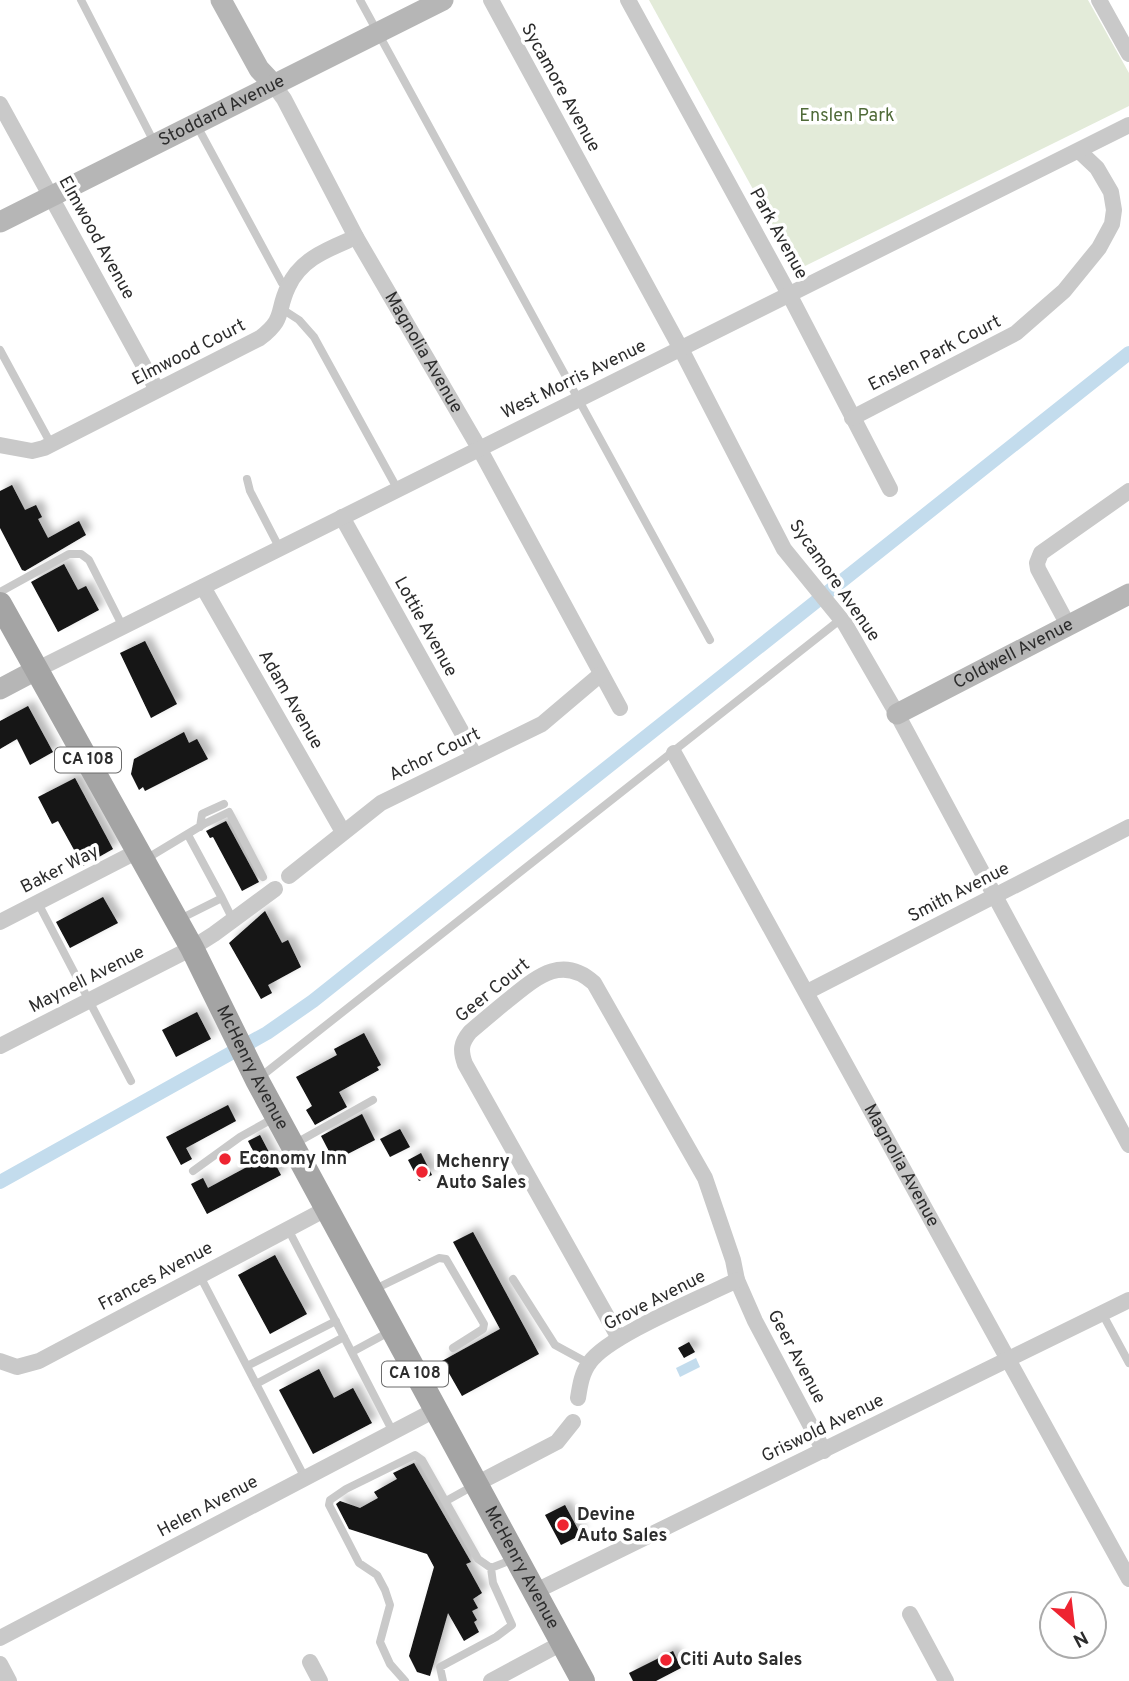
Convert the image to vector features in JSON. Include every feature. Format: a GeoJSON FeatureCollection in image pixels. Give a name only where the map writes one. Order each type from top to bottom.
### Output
{"type":"FeatureCollection","features":[{"type":"Feature","properties":{"kind":"main road","name":"McHenry Avenue"},"geometry":{"type":"LineString","coordinates":[[0,604],[192,948],[253,1072],[562,1643],[578,1679]]}},
{"type":"Feature","properties":{"kind":"street","name":"Magnolia Avenue"},"geometry":{"type":"LineString","coordinates":[[221,0],[259,69],[284,99],[356,237],[479,448],[620,708]]}},
{"type":"Feature","properties":{"kind":"street","name":"Stoddard Avenue"},"geometry":{"type":"LineString","coordinates":[[0,222],[443,0]]}},
{"type":"Feature","properties":{"kind":"street","name":"Sycamore Avenue"},"geometry":{"type":"LineString","coordinates":[[491,0],[681,349],[784,549],[837,612],[897,714],[1129,1145]]}},
{"type":"Feature","properties":{"kind":"street","name":"Park Avenue"},"geometry":{"type":"LineString","coordinates":[[628,0],[789,296],[890,489]]}},
{"type":"Feature","properties":{"kind":"street"},"geometry":{"type":"LineString","coordinates":[[1099,0],[1129,54]]}},
{"type":"Feature","properties":{"kind":"street","name":"Elmwood Avenue"},"geometry":{"type":"LineString","coordinates":[[0,104],[157,390]]}},
{"type":"Feature","properties":{"kind":"street","name":"West Morris Avenue"},"geometry":{"type":"LineString","coordinates":[[36,670],[1129,125]]}},
{"type":"Feature","properties":{"kind":"street","name":"Enslen Park Court"},"geometry":{"type":"LineString","coordinates":[[852,418],[1016,333],[1064,291],[1099,248],[1112,224],[1114,210],[1111,192],[1097,168],[1079,151]]}},
{"type":"Feature","properties":{"kind":"street","name":"Elmwood Court"},"geometry":{"type":"LineString","coordinates":[[0,444],[32,451],[51,444],[260,338],[278,320],[288,287],[306,263],[318,254],[356,237]]}},
{"type":"Feature","properties":{"kind":"street"},"geometry":{"type":"LineString","coordinates":[[1068,625],[1038,569],[1041,553],[1129,491]]}},
{"type":"Feature","properties":{"kind":"street","name":"Lottie Avenue"},"geometry":{"type":"LineString","coordinates":[[342,517],[475,756]]}},
{"type":"Feature","properties":{"kind":"street","name":"Adam Avenue"},"geometry":{"type":"LineString","coordinates":[[204,587],[343,832]]}},
{"type":"Feature","properties":{"kind":"street","name":"Coldwell Avenue"},"geometry":{"type":"LineString","coordinates":[[897,714],[1129,594]]}},
{"type":"Feature","properties":{"kind":"street"},"geometry":{"type":"LineString","coordinates":[[0,689],[36,670]]}},
{"type":"Feature","properties":{"kind":"street","name":"Achor Court"},"geometry":{"type":"LineString","coordinates":[[289,876],[381,803],[542,724],[601,674]]}},
{"type":"Feature","properties":{"kind":"street","name":"Magnolia Avenue"},"geometry":{"type":"LineString","coordinates":[[674,753],[1129,1579]]}},
{"type":"Feature","properties":{"kind":"street","name":"Smith Avenue"},"geometry":{"type":"LineString","coordinates":[[807,992],[1129,827]]}},
{"type":"Feature","properties":{"kind":"street","name":"Baker Way"},"geometry":{"type":"LineString","coordinates":[[0,922],[141,856]]}},
{"type":"Feature","properties":{"kind":"street"},"geometry":{"type":"LineString","coordinates":[[192,948],[233,920],[269,883]]}},
{"type":"Feature","properties":{"kind":"street","name":"Maynell Avenue"},"geometry":{"type":"LineString","coordinates":[[0,1046],[192,948]]}},
{"type":"Feature","properties":{"kind":"street","name":"Geer Court"},"geometry":{"type":"LineString","coordinates":[[619,1338],[461,1054],[463,1041],[470,1031],[545,973],[568,970],[578,973],[589,979],[601,994],[705,1178],[733,1260],[737,1280]]}},
{"type":"Feature","properties":{"kind":"street","name":"Frances Avenue"},"geometry":{"type":"LineString","coordinates":[[0,1361],[17,1367],[39,1361],[326,1209]]}},
{"type":"Feature","properties":{"kind":"street","name":"Grove Avenue"},"geometry":{"type":"LineString","coordinates":[[589,1363],[619,1338],[737,1280]]}},
{"type":"Feature","properties":{"kind":"street","name":"Geer Avenue"},"geometry":{"type":"LineString","coordinates":[[737,1280],[755,1321],[824,1451]]}},
{"type":"Feature","properties":{"kind":"street","name":"Griswold Avenue"},"geometry":{"type":"LineString","coordinates":[[534,1592],[1129,1300]]}},
{"type":"Feature","properties":{"kind":"street"},"geometry":{"type":"LineString","coordinates":[[578,1398],[589,1363]]}},
{"type":"Feature","properties":{"kind":"street","name":"Helen Avenue"},"geometry":{"type":"LineString","coordinates":[[0,1638],[435,1410]]}},
{"type":"Feature","properties":{"kind":"street"},"geometry":{"type":"LineString","coordinates":[[476,1484],[556,1442],[573,1422]]}},
{"type":"Feature","properties":{"kind":"street"},"geometry":{"type":"LineString","coordinates":[[910,1614],[946,1681]]}},
{"type":"Feature","properties":{"kind":"street"},"geometry":{"type":"LineString","coordinates":[[491,1681],[562,1643]]}},
{"type":"Feature","properties":{"kind":"street"},"geometry":{"type":"LineString","coordinates":[[310,1662],[320,1681]]}},
{"type":"Feature","properties":{"kind":"street"},"geometry":{"type":"LineString","coordinates":[[0,1664],[9,1681]]}},
{"type":"Feature","properties":{"kind":"lane"},"geometry":{"type":"LineString","coordinates":[[81,0],[155,145]]}},
{"type":"Feature","properties":{"kind":"lane"},"geometry":{"type":"LineString","coordinates":[[360,0],[710,640]]}},
{"type":"Feature","properties":{"kind":"lane"},"geometry":{"type":"LineString","coordinates":[[196,124],[282,283],[288,287]]}},
{"type":"Feature","properties":{"kind":"lane"},"geometry":{"type":"LineString","coordinates":[[282,309],[299,320],[314,337],[398,490]]}},
{"type":"Feature","properties":{"kind":"lane"},"geometry":{"type":"LineString","coordinates":[[0,349],[51,444]]}},
{"type":"Feature","properties":{"kind":"lane"},"geometry":{"type":"LineString","coordinates":[[247,479],[250,491],[281,549]]}},
{"type":"Feature","properties":{"kind":"lane"},"geometry":{"type":"LineString","coordinates":[[0,592],[69,554],[82,554],[89,560],[124,627]]}},
{"type":"Feature","properties":{"kind":"lane"},"geometry":{"type":"LineString","coordinates":[[253,1072],[674,753],[837,612]]}},
{"type":"Feature","properties":{"kind":"lane"},"geometry":{"type":"LineString","coordinates":[[200,827],[202,814],[224,804]]}},
{"type":"Feature","properties":{"kind":"lane"},"geometry":{"type":"LineString","coordinates":[[141,856],[188,835],[229,812],[269,883]]}},
{"type":"Feature","properties":{"kind":"lane"},"geometry":{"type":"LineString","coordinates":[[188,835],[233,920]]}},
{"type":"Feature","properties":{"kind":"lane"},"geometry":{"type":"LineString","coordinates":[[177,921],[222,898]]}},
{"type":"Feature","properties":{"kind":"lane"},"geometry":{"type":"LineString","coordinates":[[38,903],[131,1081]]}},
{"type":"Feature","properties":{"kind":"lane"},"geometry":{"type":"LineString","coordinates":[[292,1145],[373,1100]]}},
{"type":"Feature","properties":{"kind":"lane"},"geometry":{"type":"LineString","coordinates":[[193,1171],[240,1137],[277,1116]]}},
{"type":"Feature","properties":{"kind":"lane"},"geometry":{"type":"LineString","coordinates":[[288,1229],[393,1432]]}},
{"type":"Feature","properties":{"kind":"lane"},"geometry":{"type":"LineString","coordinates":[[370,1291],[439,1258],[446,1259],[484,1324],[483,1329],[453,1348]]}},
{"type":"Feature","properties":{"kind":"lane"},"geometry":{"type":"LineString","coordinates":[[200,1276],[305,1478]]}},
{"type":"Feature","properties":{"kind":"lane"},"geometry":{"type":"LineString","coordinates":[[513,1279],[555,1345],[589,1363]]}},
{"type":"Feature","properties":{"kind":"lane"},"geometry":{"type":"LineString","coordinates":[[1102,1313],[1129,1363]]}},
{"type":"Feature","properties":{"kind":"lane"},"geometry":{"type":"LineString","coordinates":[[247,1366],[336,1321]]}},
{"type":"Feature","properties":{"kind":"lane"},"geometry":{"type":"LineString","coordinates":[[352,1352],[392,1331]]}},
{"type":"Feature","properties":{"kind":"lane"},"geometry":{"type":"LineString","coordinates":[[256,1384],[344,1337]]}},
{"type":"Feature","properties":{"kind":"lane"},"geometry":{"type":"LineString","coordinates":[[405,1681],[390,1664],[380,1642],[390,1605],[385,1590],[377,1576],[359,1563],[329,1505],[330,1500],[346,1489],[415,1455],[422,1460],[478,1559],[491,1568],[493,1583],[512,1625],[496,1637],[440,1667],[443,1681]]}},
{"type":"Feature","properties":{"kind":"lane"},"geometry":{"type":"LineString","coordinates":[[446,1501],[476,1484]]}},
{"type":"Feature","properties":{"kind":"lane"},"geometry":{"type":"LineString","coordinates":[[491,1568],[516,1558]]}},
{"type":"Feature","properties":{"kind":"green space","name":"Enslen Park"},"geometry":{"type":"Polygon","coordinates":[[[649,0],[1088,0],[1129,73],[1129,106],[801,268],[793,262],[649,0]]]}},
{"type":"Feature","properties":{"kind":"water"},"geometry":{"type":"Polygon","coordinates":[[[696,1358],[700,1367],[680,1377],[676,1368],[696,1358]]]}},
{"type":"Feature","properties":{"kind":"building"},"geometry":{"type":"Polygon","coordinates":[[[12,485],[25,510],[36,505],[42,517],[38,519],[48,538],[79,521],[86,535],[25,571],[22,570],[0,528],[0,491],[12,485]]]}},
{"type":"Feature","properties":{"kind":"building"},"geometry":{"type":"Polygon","coordinates":[[[64,564],[78,590],[86,586],[99,610],[58,632],[31,582],[64,564]]]}},
{"type":"Feature","properties":{"kind":"building"},"geometry":{"type":"Polygon","coordinates":[[[145,641],[177,704],[151,718],[120,653],[145,641]]]}},
{"type":"Feature","properties":{"kind":"building"},"geometry":{"type":"Polygon","coordinates":[[[28,706],[53,752],[30,765],[17,739],[0,749],[0,721],[28,706]]]}},
{"type":"Feature","properties":{"kind":"building"},"geometry":{"type":"Polygon","coordinates":[[[184,732],[189,743],[197,739],[208,759],[145,791],[143,787],[139,790],[131,774],[134,759],[184,732]]]}},
{"type":"Feature","properties":{"kind":"building"},"geometry":{"type":"Polygon","coordinates":[[[75,778],[113,849],[83,866],[58,821],[52,824],[38,797],[75,778]]]}},
{"type":"Feature","properties":{"kind":"building"},"geometry":{"type":"Polygon","coordinates":[[[226,821],[259,882],[242,891],[213,837],[210,838],[206,831],[226,821]]]}},
{"type":"Feature","properties":{"kind":"building"},"geometry":{"type":"Polygon","coordinates":[[[103,897],[118,923],[70,948],[56,922],[103,897]]]}},
{"type":"Feature","properties":{"kind":"building"},"geometry":{"type":"Polygon","coordinates":[[[265,911],[282,943],[288,940],[301,967],[268,985],[272,993],[261,999],[229,943],[265,911]]]}},
{"type":"Feature","properties":{"kind":"building"},"geometry":{"type":"Polygon","coordinates":[[[197,1012],[211,1039],[176,1057],[162,1030],[197,1012]]]}},
{"type":"Feature","properties":{"kind":"building"},"geometry":{"type":"Polygon","coordinates":[[[364,1033],[381,1065],[377,1067],[379,1070],[339,1092],[347,1107],[315,1125],[306,1110],[312,1106],[296,1077],[337,1055],[334,1049],[364,1033]]]}},
{"type":"Feature","properties":{"kind":"building"},"geometry":{"type":"Polygon","coordinates":[[[228,1105],[236,1121],[186,1148],[192,1159],[181,1165],[166,1137],[228,1105]]]}},
{"type":"Feature","properties":{"kind":"building"},"geometry":{"type":"Polygon","coordinates":[[[362,1114],[375,1140],[334,1161],[321,1136],[362,1114]]]}},
{"type":"Feature","properties":{"kind":"building"},"geometry":{"type":"Polygon","coordinates":[[[400,1129],[410,1147],[390,1157],[380,1139],[400,1129]]]}},
{"type":"Feature","properties":{"kind":"building"},"geometry":{"type":"Polygon","coordinates":[[[260,1135],[281,1175],[207,1214],[191,1184],[203,1178],[208,1188],[258,1161],[248,1141],[260,1135]]]}},
{"type":"Feature","properties":{"kind":"building","name":"Mchenry Auto Sales"},"geometry":{"type":"Polygon","coordinates":[[[421,1153],[432,1175],[419,1181],[408,1160],[421,1153]]]}},
{"type":"Feature","properties":{"kind":"building"},"geometry":{"type":"Polygon","coordinates":[[[473,1232],[539,1354],[462,1396],[442,1361],[500,1329],[453,1242],[473,1232]]]}},
{"type":"Feature","properties":{"kind":"building"},"geometry":{"type":"Polygon","coordinates":[[[275,1255],[307,1314],[270,1334],[238,1275],[275,1255]]]}},
{"type":"Feature","properties":{"kind":"building"},"geometry":{"type":"Polygon","coordinates":[[[689,1342],[695,1352],[684,1358],[678,1348],[689,1342]]]}},
{"type":"Feature","properties":{"kind":"building"},"geometry":{"type":"Polygon","coordinates":[[[319,1369],[334,1398],[353,1388],[372,1423],[313,1454],[279,1390],[319,1369]]]}},
{"type":"Feature","properties":{"kind":"building"},"geometry":{"type":"Polygon","coordinates":[[[414,1463],[471,1562],[466,1564],[482,1593],[473,1599],[478,1608],[472,1611],[479,1632],[464,1641],[448,1613],[430,1676],[417,1672],[409,1656],[434,1567],[427,1554],[349,1529],[336,1504],[340,1501],[360,1508],[378,1498],[374,1492],[397,1479],[393,1473],[414,1463]]]}},
{"type":"Feature","properties":{"kind":"building","name":"Devine Auto Sales"},"geometry":{"type":"Polygon","coordinates":[[[565,1505],[581,1535],[561,1545],[545,1515],[565,1505]]]}},
{"type":"Feature","properties":{"kind":"building","name":"Citi Auto Sales"},"geometry":{"type":"Polygon","coordinates":[[[673,1651],[681,1668],[656,1681],[633,1681],[629,1673],[673,1651]]]}},
{"type":"Feature","properties":{"kind":"waterway"},"geometry":{"type":"LineString","coordinates":[[0,1182],[267,1033],[313,1001],[1129,353]]}},
{"type":"Feature","properties":{"kind":"place","name":"Economy Inn"},"geometry":{"type":"Point","coordinates":[225,1159]}},
{"type":"Feature","properties":{"kind":"place","name":"Mchenry Auto Sales"},"geometry":{"type":"Point","coordinates":[422,1172]}},
{"type":"Feature","properties":{"kind":"place","name":"Devine Auto Sales"},"geometry":{"type":"Point","coordinates":[563,1525]}},
{"type":"Feature","properties":{"kind":"place","name":"Citi Auto Sales"},"geometry":{"type":"Point","coordinates":[666,1660]}}]}
